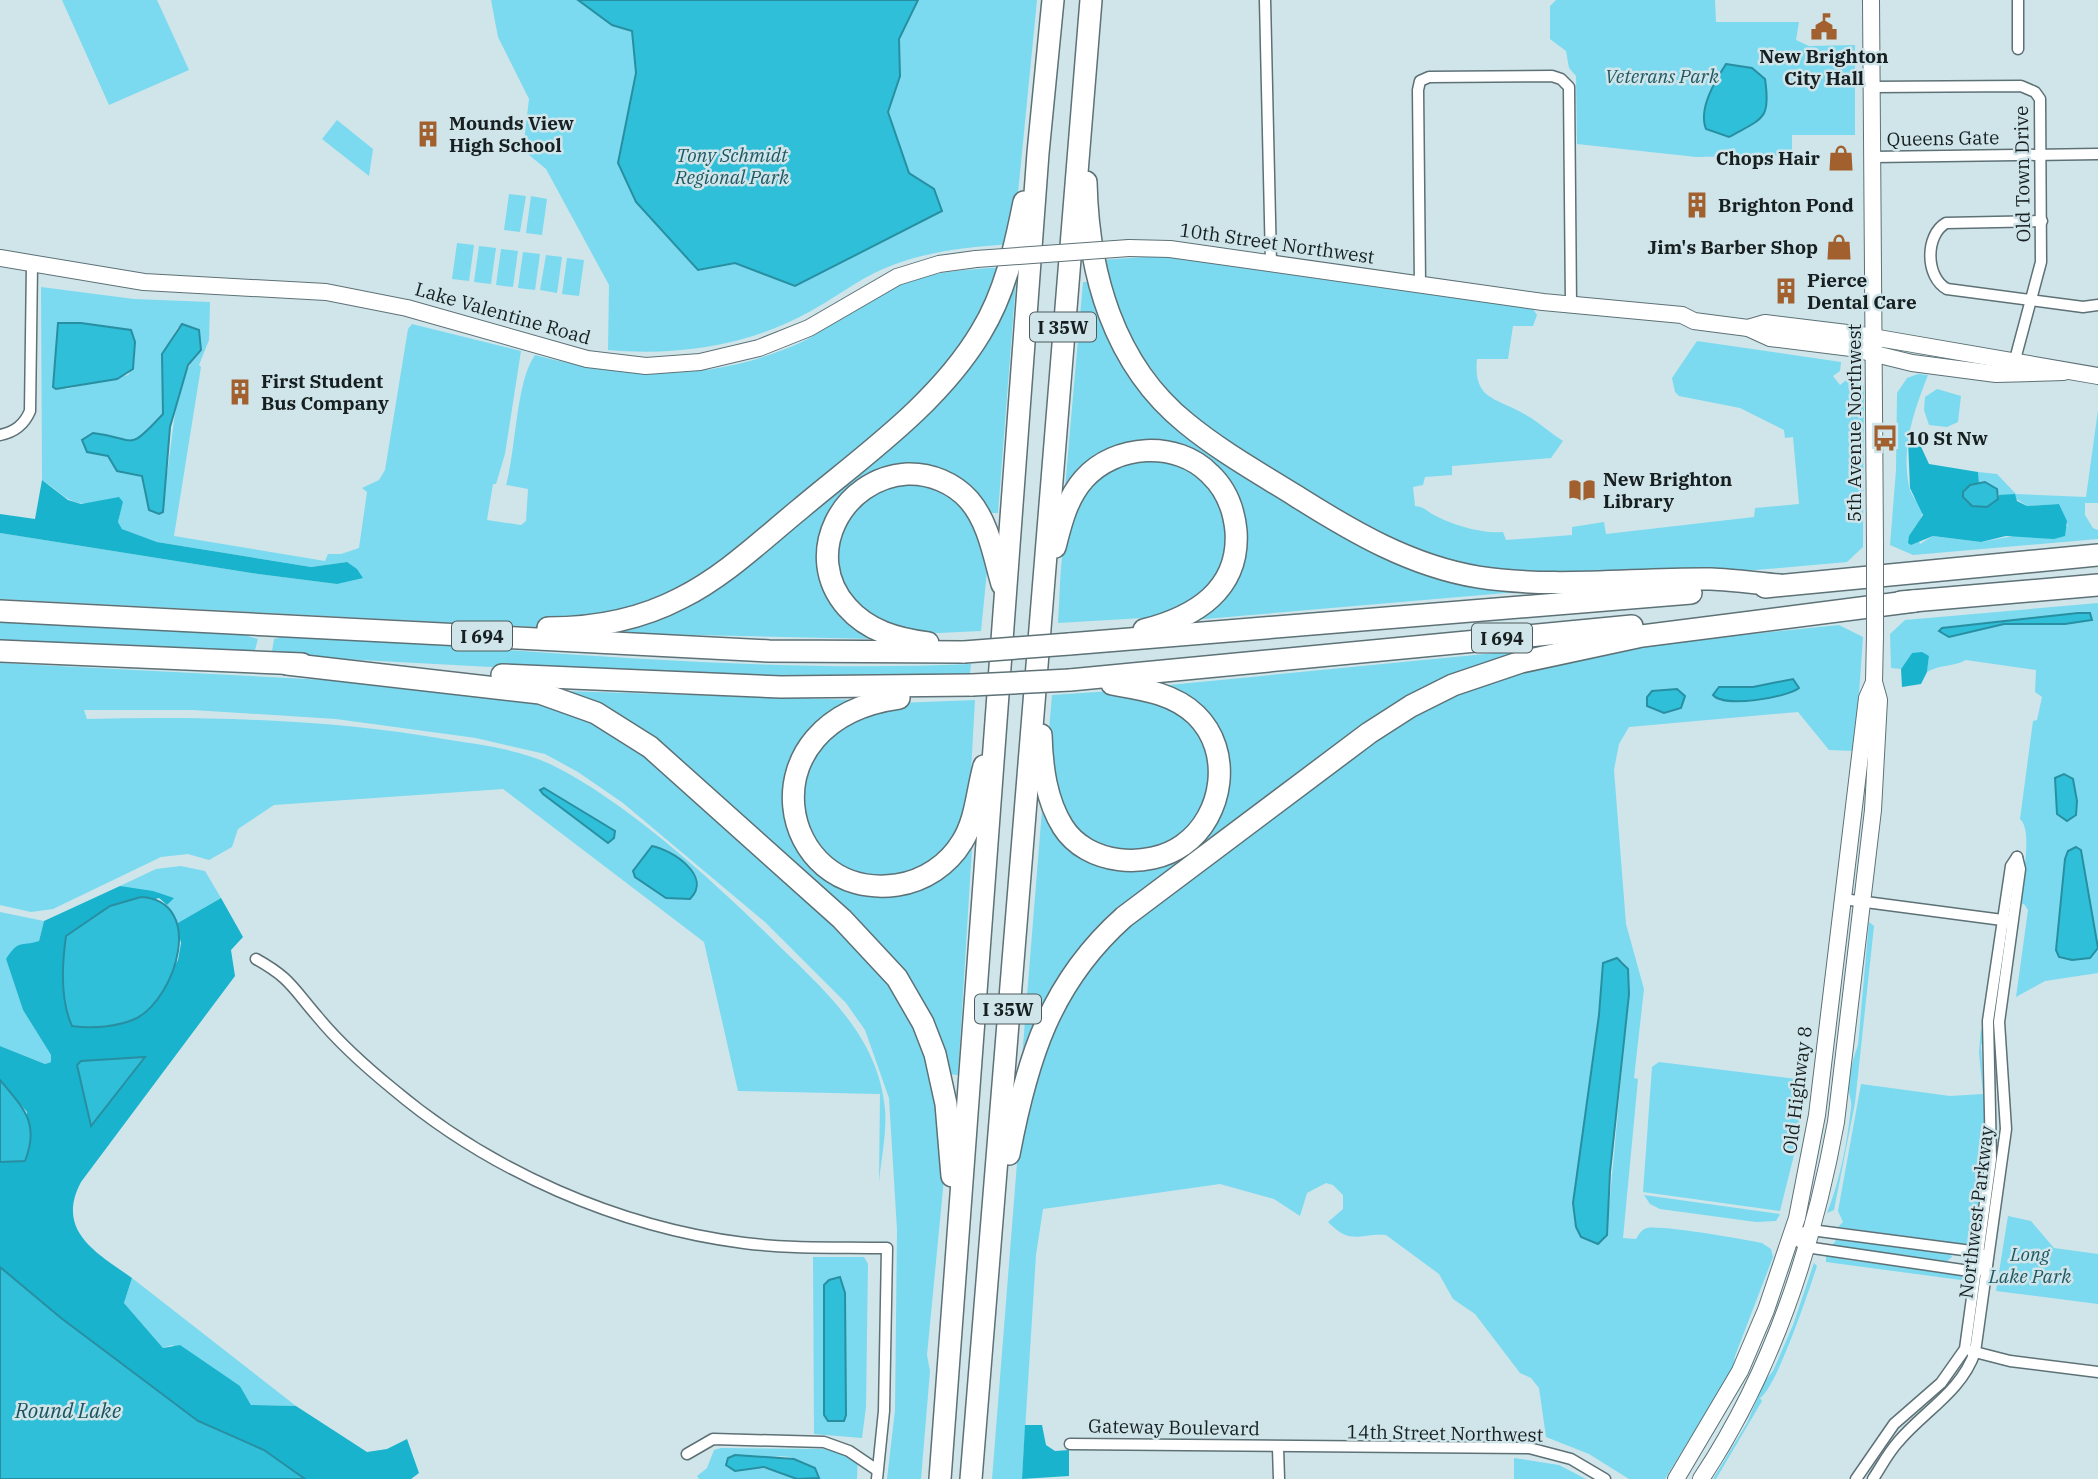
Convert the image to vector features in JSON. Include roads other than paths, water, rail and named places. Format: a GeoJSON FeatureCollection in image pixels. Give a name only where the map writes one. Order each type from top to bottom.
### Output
{"type":"FeatureCollection","features":[{"type":"Feature","properties":{"kind":"highway","name":"I 35W"},"geometry":{"type":"LineString","coordinates":[[940,1479],[1038,153],[1053,0]]}},
{"type":"Feature","properties":{"kind":"highway","name":"I 35W"},"geometry":{"type":"LineString","coordinates":[[971,1479],[1091,0]]}},
{"type":"Feature","properties":{"kind":"highway"},"geometry":{"type":"LineString","coordinates":[[1089,26],[1086,186],[1097,279],[1108,314],[1130,357],[1157,395],[1186,424],[1343,525],[1390,550],[1440,568],[1513,580],[1712,579],[1779,585]]}},
{"type":"Feature","properties":{"kind":"highway"},"geometry":{"type":"LineString","coordinates":[[438,634],[559,628],[624,619],[682,598],[744,555],[891,432],[940,386],[962,361],[988,320],[1002,288],[1027,184],[1038,153]]}},
{"type":"Feature","properties":{"kind":"highway"},"geometry":{"type":"LineString","coordinates":[[1039,628],[1060,527],[1069,503],[1083,480],[1104,463],[1135,451],[1169,452],[1189,459],[1211,474],[1234,514],[1236,550],[1228,579],[1211,600],[1188,615],[1102,641]]}},
{"type":"Feature","properties":{"kind":"highway"},"geometry":{"type":"LineString","coordinates":[[964,652],[891,636],[872,627],[846,606],[835,588],[828,554],[830,533],[844,506],[870,484],[891,477],[914,474],[946,483],[970,500],[982,519],[1006,596]]}},
{"type":"Feature","properties":{"kind":"highway","name":"I 694"},"geometry":{"type":"LineString","coordinates":[[0,611],[769,651],[964,652],[1779,585],[2098,555]]}},
{"type":"Feature","properties":{"kind":"highway","name":"I 694"},"geometry":{"type":"LineString","coordinates":[[0,651],[735,686],[944,686],[1080,680],[2098,585]]}},
{"type":"Feature","properties":{"kind":"highway"},"geometry":{"type":"LineString","coordinates":[[980,1350],[1007,1166],[1033,1052],[1051,1009],[1070,978],[1101,938],[1124,917],[1377,727],[1410,706],[1464,681],[1521,662],[1642,636],[1915,601]]}},
{"type":"Feature","properties":{"kind":"highway"},"geometry":{"type":"LineString","coordinates":[[287,664],[512,688],[558,698],[596,713],[661,756],[842,919],[883,960],[908,995],[931,1043],[948,1120],[952,1190],[947,1255],[944,1426]]}},
{"type":"Feature","properties":{"kind":"highway"},"geometry":{"type":"LineString","coordinates":[[1036,667],[1045,783],[1065,830],[1087,848],[1120,860],[1152,859],[1172,851],[1198,831],[1214,805],[1220,771],[1214,743],[1195,714],[1176,701],[1154,692],[1080,680]]}},
{"type":"Feature","properties":{"kind":"highway"},"geometry":{"type":"LineString","coordinates":[[944,686],[870,703],[844,713],[824,727],[804,752],[793,791],[797,822],[809,848],[830,869],[858,883],[890,886],[918,880],[945,863],[968,831],[997,716]]}},
{"type":"Feature","properties":{"kind":"street"},"geometry":{"type":"LineString","coordinates":[[1265,0],[1271,263]]}},
{"type":"Feature","properties":{"kind":"street","name":"5th Avenue Northwest"},"geometry":{"type":"LineString","coordinates":[[1871,0],[1875,636]]}},
{"type":"Feature","properties":{"kind":"street"},"geometry":{"type":"LineString","coordinates":[[2018,0],[2018,49]]}},
{"type":"Feature","properties":{"kind":"street"},"geometry":{"type":"LineString","coordinates":[[1420,284],[1420,81],[1429,77],[1552,76],[1561,79],[1569,88],[1571,305]]}},
{"type":"Feature","properties":{"kind":"street","name":"Old Town Drive"},"geometry":{"type":"LineString","coordinates":[[1872,87],[2028,88],[2040,99],[2041,262],[2013,367]]}},
{"type":"Feature","properties":{"kind":"street","name":"Queens Gate"},"geometry":{"type":"LineString","coordinates":[[1873,157],[2098,154]]}},
{"type":"Feature","properties":{"kind":"street"},"geometry":{"type":"LineString","coordinates":[[2042,221],[1946,223],[1936,228],[1933,236],[1932,272],[1941,286],[2083,307],[2098,305]]}},
{"type":"Feature","properties":{"kind":"street","name":"10th Street Northwest"},"geometry":{"type":"LineString","coordinates":[[975,259],[1129,248],[1170,249],[1571,305],[1677,315],[1694,321],[1748,328],[1765,323],[1875,346],[2013,367],[2098,376]]}},
{"type":"Feature","properties":{"kind":"street","name":"Lake Valentine Road"},"geometry":{"type":"LineString","coordinates":[[0,258],[144,282],[326,292],[407,308],[587,359],[646,366],[700,362],[769,345],[809,328],[897,277],[939,264],[975,259]]}},
{"type":"Feature","properties":{"kind":"street"},"geometry":{"type":"LineString","coordinates":[[0,435],[14,431],[23,424],[30,411],[32,264]]}},
{"type":"Feature","properties":{"kind":"street","name":"Old Highway 8"},"geometry":{"type":"LineString","coordinates":[[1701,1479],[1751,1394],[1791,1296],[1807,1247],[1836,1122],[1863,902],[1879,732],[1879,700],[1874,682],[1875,636]]}},
{"type":"Feature","properties":{"kind":"street","name":"Old Highway 8"},"geometry":{"type":"LineString","coordinates":[[1676,1479],[1740,1371],[1792,1236],[1815,1126],[1867,698],[1874,682]]}},
{"type":"Feature","properties":{"kind":"street"},"geometry":{"type":"LineString","coordinates":[[1843,899],[2008,921]]}},
{"type":"Feature","properties":{"kind":"street","name":"Northwest Parkway"},"geometry":{"type":"LineString","coordinates":[[1867,1463],[1876,1475],[1897,1443],[1952,1391],[1970,1368],[1976,1272],[1992,1139],[1988,1021],[2008,921]]}},
{"type":"Feature","properties":{"kind":"street","name":"Northwest Parkway"},"geometry":{"type":"LineString","coordinates":[[1857,1479],[1894,1424],[1941,1383],[1970,1350],[1987,1264],[2006,1129],[1999,1022],[2008,921]]}},
{"type":"Feature","properties":{"kind":"street"},"geometry":{"type":"LineString","coordinates":[[256,959],[285,976],[317,1016],[394,1091],[454,1135],[526,1176],[634,1218],[708,1237],[803,1248],[887,1248],[884,1411],[877,1474]]}},
{"type":"Feature","properties":{"kind":"street"},"geometry":{"type":"LineString","coordinates":[[1811,1230],[1979,1252],[1987,1264],[1976,1272],[1807,1247],[1792,1236],[1811,1230]]}},
{"type":"Feature","properties":{"kind":"street"},"geometry":{"type":"LineString","coordinates":[[1970,1350],[2010,1361],[2098,1372]]}},
{"type":"Feature","properties":{"kind":"street"},"geometry":{"type":"LineString","coordinates":[[687,1454],[713,1439],[824,1442],[849,1451],[877,1474]]}},
{"type":"Feature","properties":{"kind":"street","name":"Gateway Boulevard"},"geometry":{"type":"LineString","coordinates":[[1070,1444],[1262,1444],[1278,1448]]}},
{"type":"Feature","properties":{"kind":"street"},"geometry":{"type":"LineString","coordinates":[[1278,1448],[1279,1479]]}},
{"type":"Feature","properties":{"kind":"street","name":"14th Street Northwest"},"geometry":{"type":"LineString","coordinates":[[1278,1448],[1529,1448],[1571,1459],[1605,1479]]}},
{"type":"Feature","properties":{"kind":"water"},"geometry":{"type":"Polygon","coordinates":[[[578,0],[918,0],[899,39],[900,76],[888,112],[909,173],[934,189],[942,211],[795,286],[735,263],[698,270],[636,202],[618,163],[636,73],[632,31],[612,25],[578,0]]]}},
{"type":"Feature","properties":{"kind":"water"},"geometry":{"type":"Polygon","coordinates":[[[1726,64],[1752,68],[1765,79],[1767,92],[1767,103],[1762,116],[1729,137],[1706,129],[1704,121],[1709,95],[1726,64]]]}},
{"type":"Feature","properties":{"kind":"water"},"geometry":{"type":"Polygon","coordinates":[[[58,323],[81,323],[131,330],[135,342],[133,369],[117,379],[56,389],[53,387],[58,323]]]}},
{"type":"Feature","properties":{"kind":"water"},"geometry":{"type":"Polygon","coordinates":[[[182,324],[199,330],[201,350],[188,365],[170,427],[163,512],[159,514],[149,510],[142,476],[117,471],[108,456],[87,452],[82,440],[93,433],[125,440],[136,439],[163,414],[162,354],[182,324]]]}},
{"type":"Feature","properties":{"kind":"water"},"geometry":{"type":"Polygon","coordinates":[[[1985,482],[1997,489],[1998,499],[1987,507],[1972,506],[1963,497],[1963,492],[1970,485],[1985,482]]]}},
{"type":"Feature","properties":{"kind":"water"},"geometry":{"type":"Polygon","coordinates":[[[2090,613],[2092,620],[2065,624],[2004,624],[1949,637],[1939,631],[1942,628],[2090,613]]]}},
{"type":"Feature","properties":{"kind":"water"},"geometry":{"type":"Polygon","coordinates":[[[1793,679],[1799,688],[1769,698],[1729,701],[1713,695],[1719,687],[1753,687],[1793,679]]]}},
{"type":"Feature","properties":{"kind":"water"},"geometry":{"type":"Polygon","coordinates":[[[1677,689],[1685,696],[1681,708],[1664,713],[1647,706],[1647,697],[1652,691],[1677,689]]]}},
{"type":"Feature","properties":{"kind":"water"},"geometry":{"type":"Polygon","coordinates":[[[2064,774],[2073,779],[2077,801],[2076,815],[2067,821],[2057,814],[2055,778],[2064,774]]]}},
{"type":"Feature","properties":{"kind":"water"},"geometry":{"type":"Polygon","coordinates":[[[544,788],[615,831],[614,838],[608,843],[543,794],[540,790],[544,788]]]}},
{"type":"Feature","properties":{"kind":"water"},"geometry":{"type":"Polygon","coordinates":[[[652,846],[679,858],[693,873],[697,882],[696,890],[690,899],[666,898],[635,877],[633,871],[652,846]]]}},
{"type":"Feature","properties":{"kind":"water"},"geometry":{"type":"Polygon","coordinates":[[[2076,847],[2081,850],[2098,948],[2090,958],[2072,960],[2059,957],[2056,950],[2065,859],[2068,851],[2076,847]]]}},
{"type":"Feature","properties":{"kind":"water"},"geometry":{"type":"Polygon","coordinates":[[[141,897],[161,902],[173,915],[179,932],[173,972],[163,991],[151,1007],[130,1021],[105,1026],[72,1026],[64,993],[66,936],[110,906],[141,897]]]}},
{"type":"Feature","properties":{"kind":"water"},"geometry":{"type":"Polygon","coordinates":[[[1617,958],[1628,969],[1629,994],[1610,1172],[1607,1235],[1598,1244],[1581,1237],[1576,1227],[1573,1203],[1599,1015],[1603,963],[1617,958]]]}},
{"type":"Feature","properties":{"kind":"water"},"geometry":{"type":"Polygon","coordinates":[[[145,1057],[91,1126],[77,1065],[81,1061],[145,1057]]]}},
{"type":"Feature","properties":{"kind":"water"},"geometry":{"type":"Polygon","coordinates":[[[0,1080],[22,1108],[30,1126],[31,1136],[25,1161],[0,1162],[0,1080]]]}},
{"type":"Feature","properties":{"kind":"water","name":"Round Lake"},"geometry":{"type":"Polygon","coordinates":[[[0,1267],[61,1318],[198,1421],[264,1450],[305,1479],[0,1479],[0,1267]]]}},
{"type":"Feature","properties":{"kind":"water"},"geometry":{"type":"Polygon","coordinates":[[[840,1277],[845,1293],[846,1415],[844,1421],[828,1421],[824,1415],[824,1285],[829,1280],[840,1277]]]}},
{"type":"Feature","properties":{"kind":"water"},"geometry":{"type":"Polygon","coordinates":[[[735,1455],[794,1459],[815,1468],[819,1478],[797,1479],[764,1467],[735,1471],[726,1465],[728,1458],[735,1455]]]}},
{"type":"Feature","properties":{"kind":"place","name":"New Brighton City Hall"},"geometry":{"type":"Point","coordinates":[1824,27]}},
{"type":"Feature","properties":{"kind":"place","name":"Mounds View High School"},"geometry":{"type":"Point","coordinates":[428,134]}},
{"type":"Feature","properties":{"kind":"place","name":"Chops Hair"},"geometry":{"type":"Point","coordinates":[1841,158]}},
{"type":"Feature","properties":{"kind":"place","name":"Brighton Pond"},"geometry":{"type":"Point","coordinates":[1697,205]}},
{"type":"Feature","properties":{"kind":"place","name":"Jim's Barber Shop"},"geometry":{"type":"Point","coordinates":[1839,247]}},
{"type":"Feature","properties":{"kind":"place","name":"Pierce Dental Care"},"geometry":{"type":"Point","coordinates":[1786,291]}},
{"type":"Feature","properties":{"kind":"place","name":"First Student Bus Company"},"geometry":{"type":"Point","coordinates":[240,392]}},
{"type":"Feature","properties":{"kind":"place","name":"10 St Nw"},"geometry":{"type":"Point","coordinates":[1885,438]}},
{"type":"Feature","properties":{"kind":"place","name":"New Brighton Library"},"geometry":{"type":"Point","coordinates":[1582,490]}},
{"type":"Feature","properties":{"kind":"park label","name":"Veterans Park"},"geometry":{"type":"Point","coordinates":[1662,76]}},
{"type":"Feature","properties":{"kind":"park label","name":"Tony Schmidt Regional Park"},"geometry":{"type":"Point","coordinates":[732,166]}},
{"type":"Feature","properties":{"kind":"park label","name":"Long Lake Park"},"geometry":{"type":"Point","coordinates":[2030,1265]}}]}
